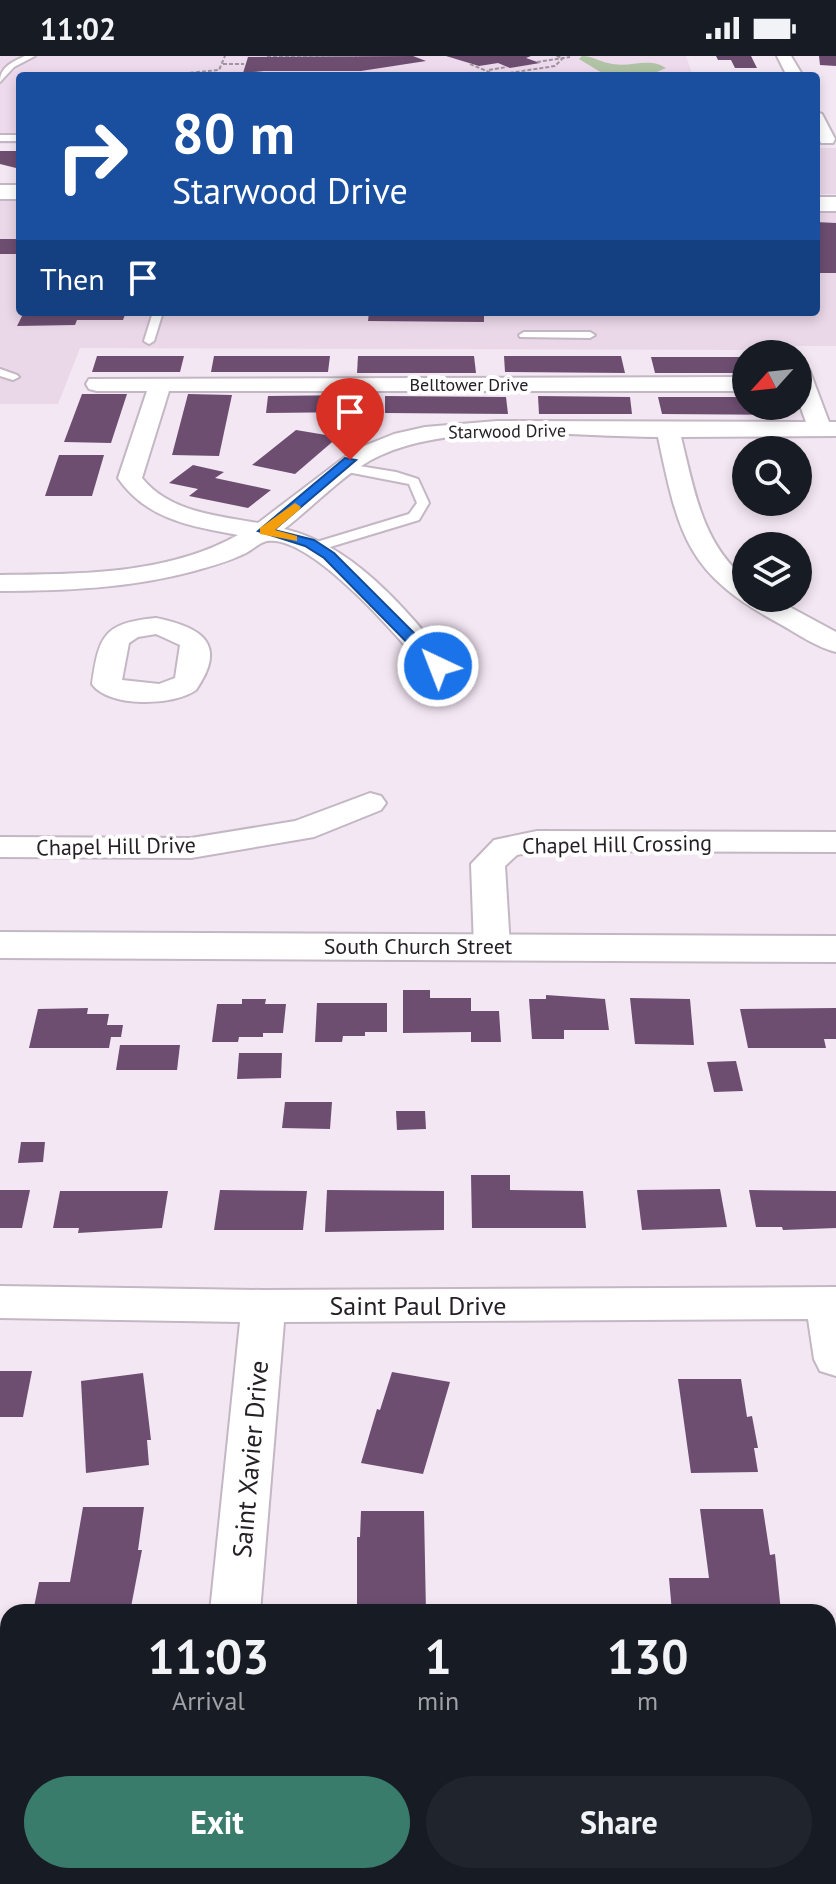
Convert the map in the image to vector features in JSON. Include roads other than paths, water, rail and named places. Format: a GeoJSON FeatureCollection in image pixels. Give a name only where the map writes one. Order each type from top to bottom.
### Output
{"type":"FeatureCollection","features":[{"type":"Feature","properties":{"kind":"street"},"geometry":{"type":"LineString","coordinates":[[820,125],[827,139]]}},
{"type":"Feature","properties":{"kind":"street","name":"Belltower Drive"},"geometry":{"type":"LineString","coordinates":[[97,384],[732,384]]}},
{"type":"Feature","properties":{"kind":"street"},"geometry":{"type":"LineString","coordinates":[[160,384],[130,478],[136,492],[156,505],[182,514],[265,531],[315,547],[329,556],[424,649],[451,682]]}},
{"type":"Feature","properties":{"kind":"street"},"geometry":{"type":"LineString","coordinates":[[812,400],[828,429]]}},
{"type":"Feature","properties":{"kind":"street","name":"Starwood Drive"},"geometry":{"type":"LineString","coordinates":[[0,571],[121,576],[159,599],[206,560],[265,531],[341,467],[374,447],[434,432],[473,429],[828,429]]}},
{"type":"Feature","properties":{"kind":"street"},"geometry":{"type":"LineString","coordinates":[[668,431],[689,516],[701,549],[732,581]]}},
{"type":"Feature","properties":{"kind":"street","name":"Starwood Drive"},"geometry":{"type":"LineString","coordinates":[[0,583],[76,583],[121,576]]}},
{"type":"Feature","properties":{"kind":"street"},"geometry":{"type":"LineString","coordinates":[[778,612],[836,643]]}},
{"type":"Feature","properties":{"kind":"street","name":"Chapel Hill Drive"},"geometry":{"type":"LineString","coordinates":[[0,847],[191,848],[302,830],[370,803]]}},
{"type":"Feature","properties":{"kind":"street","name":"Chapel Hill Crossing"},"geometry":{"type":"LineString","coordinates":[[492,947],[488,864],[506,847],[537,841],[836,842]]}},
{"type":"Feature","properties":{"kind":"street","name":"South Church Street"},"geometry":{"type":"LineString","coordinates":[[0,945],[836,949]]}},
{"type":"Feature","properties":{"kind":"street","name":"Saint Paul Drive"},"geometry":{"type":"LineString","coordinates":[[0,1302],[263,1306],[832,1303]]}},
{"type":"Feature","properties":{"kind":"street"},"geometry":{"type":"LineString","coordinates":[[832,1303],[836,1359]]}},
{"type":"Feature","properties":{"kind":"street","name":"Saint Xavier Drive"},"geometry":{"type":"LineString","coordinates":[[236,1604],[263,1306]]}},
{"type":"Feature","properties":{"kind":"lane"},"geometry":{"type":"LineString","coordinates":[[0,80],[11,65],[31,56]]}},
{"type":"Feature","properties":{"kind":"lane"},"geometry":{"type":"LineString","coordinates":[[149,341],[157,316]]}},
{"type":"Feature","properties":{"kind":"lane"},"geometry":{"type":"LineString","coordinates":[[524,335],[590,335]]}},
{"type":"Feature","properties":{"kind":"lane"},"geometry":{"type":"LineString","coordinates":[[0,372],[13,377]]}},
{"type":"Feature","properties":{"kind":"lane"},"geometry":{"type":"LineString","coordinates":[[315,547],[414,517],[423,503],[414,482],[341,467]]}}]}
